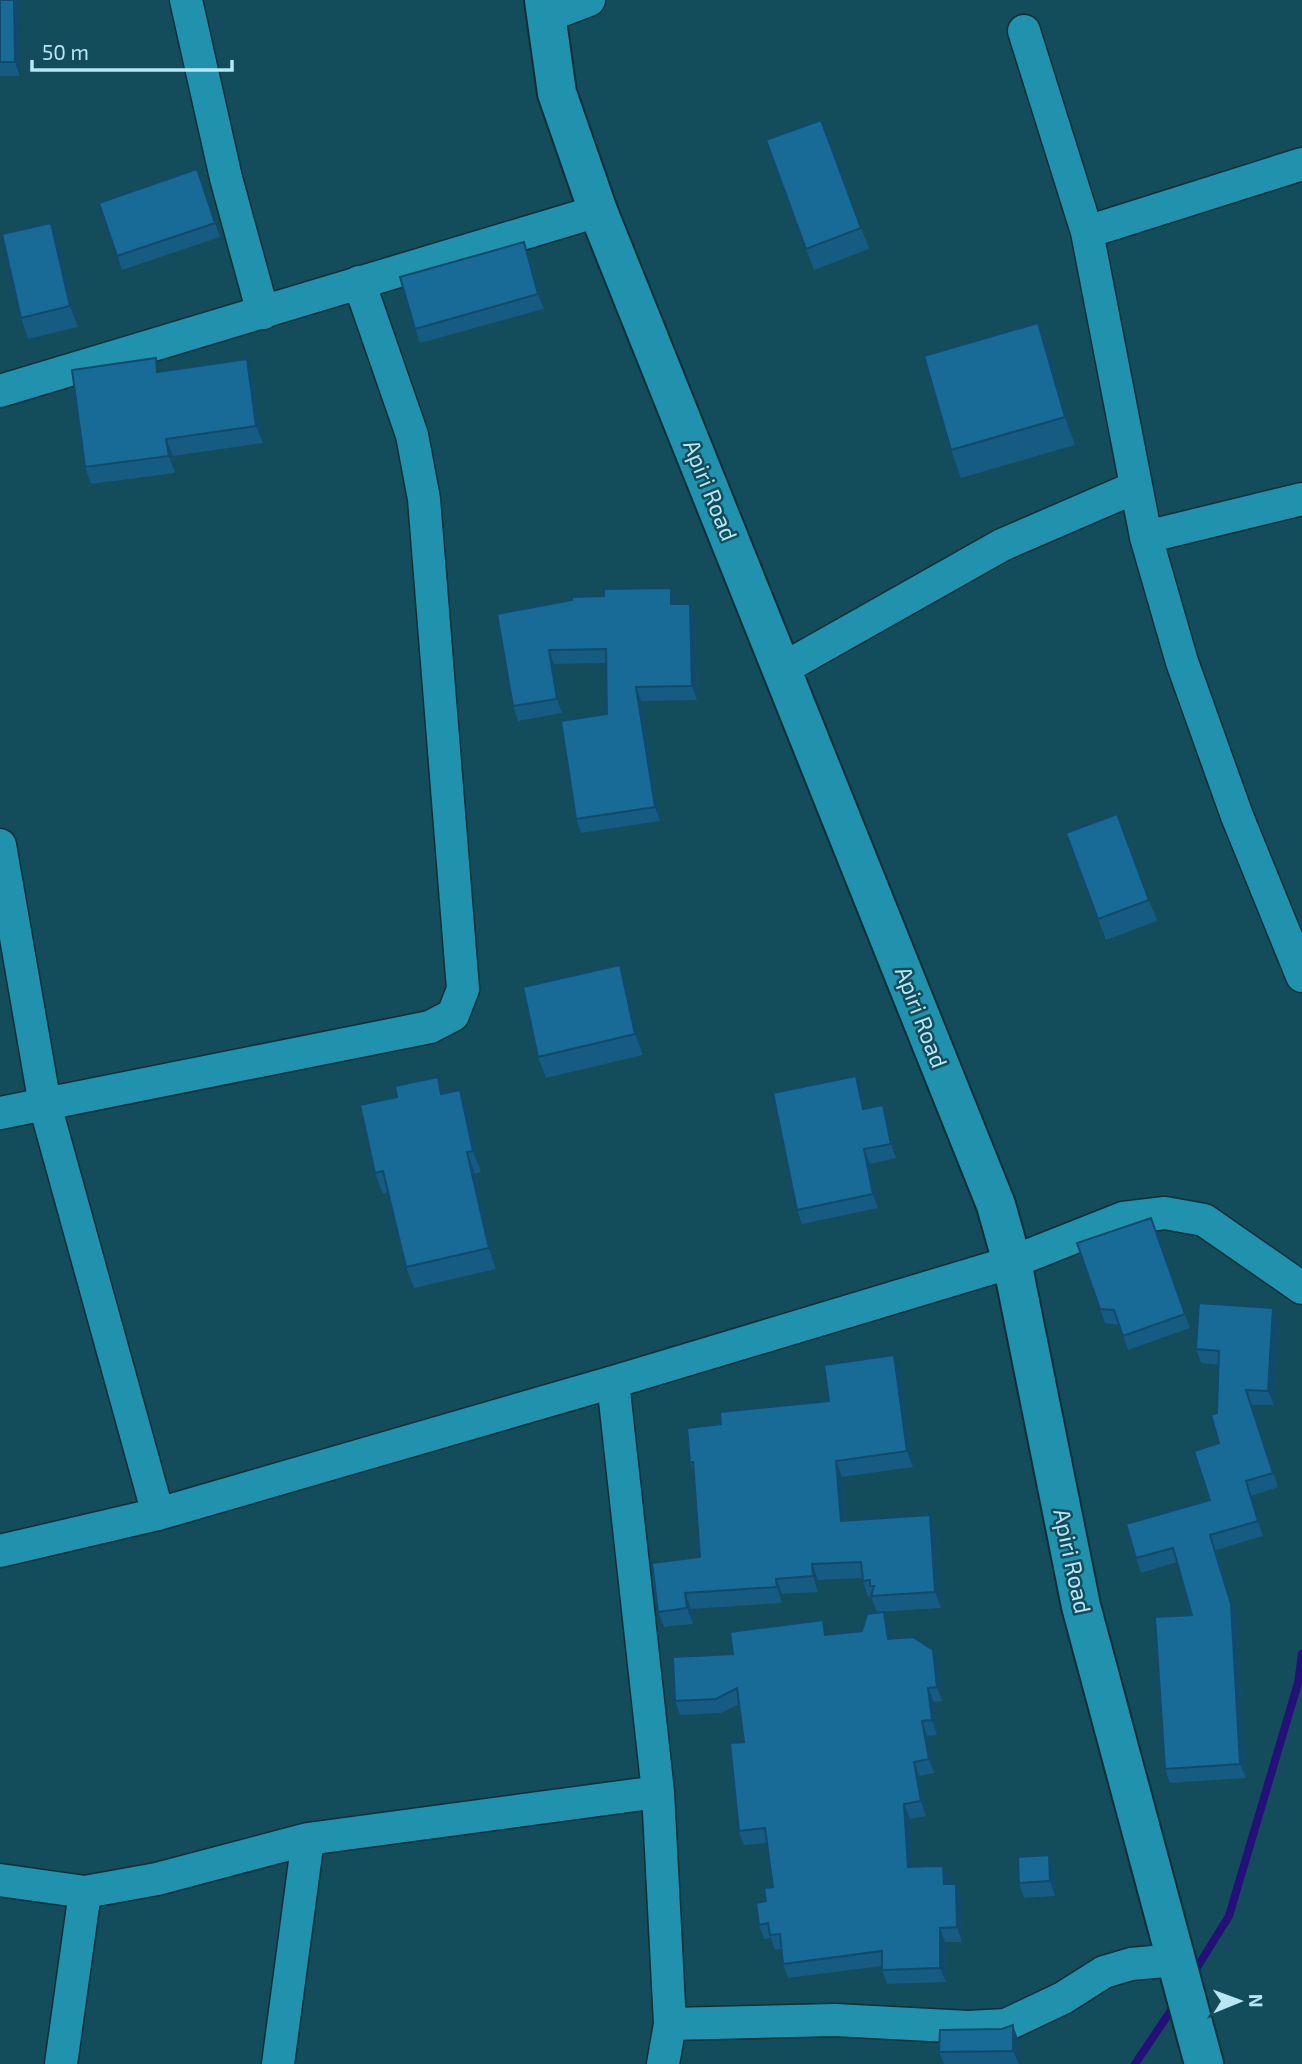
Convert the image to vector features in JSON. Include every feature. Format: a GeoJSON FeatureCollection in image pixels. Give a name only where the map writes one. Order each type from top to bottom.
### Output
{"type":"FeatureCollection","features":[{"type":"Feature","properties":{"kind":"street"},"geometry":{"type":"LineString","coordinates":[[186,0],[226,178],[263,313]]}},
{"type":"Feature","properties":{"kind":"street"},"geometry":{"type":"LineString","coordinates":[[546,8],[589,0]]}},
{"type":"Feature","properties":{"kind":"street","name":"Apiri Road"},"geometry":{"type":"LineString","coordinates":[[546,8],[557,93],[598,211],[784,668],[996,1205],[1012,1262],[1081,1606],[1204,2064]]}},
{"type":"Feature","properties":{"kind":"street"},"geometry":{"type":"LineString","coordinates":[[1024,31],[1087,232],[1146,537],[1182,662],[1237,816],[1302,976]]}},
{"type":"Feature","properties":{"kind":"street"},"geometry":{"type":"LineString","coordinates":[[1087,232],[1302,164]]}},
{"type":"Feature","properties":{"kind":"street"},"geometry":{"type":"LineString","coordinates":[[0,391],[598,211]]}},
{"type":"Feature","properties":{"kind":"street"},"geometry":{"type":"LineString","coordinates":[[0,1112],[430,1027],[453,1015],[463,989],[424,499],[412,435],[359,282]]}},
{"type":"Feature","properties":{"kind":"street"},"geometry":{"type":"LineString","coordinates":[[784,668],[1002,545],[1136,487]]}},
{"type":"Feature","properties":{"kind":"street"},"geometry":{"type":"LineString","coordinates":[[1146,537],[1302,499]]}},
{"type":"Feature","properties":{"kind":"street"},"geometry":{"type":"LineString","coordinates":[[0,845],[45,1105],[158,1514]]}},
{"type":"Feature","properties":{"kind":"street"},"geometry":{"type":"LineString","coordinates":[[0,1551],[158,1514],[613,1382],[1012,1262],[1123,1218],[1165,1213],[1204,1220],[1302,1288]]}},
{"type":"Feature","properties":{"kind":"street"},"geometry":{"type":"LineString","coordinates":[[613,1382],[658,1792],[670,2024],[663,2064]]}},
{"type":"Feature","properties":{"kind":"street"},"geometry":{"type":"LineString","coordinates":[[0,1880],[85,1892],[157,1879],[308,1839],[658,1792]]}},
{"type":"Feature","properties":{"kind":"street"},"geometry":{"type":"LineString","coordinates":[[278,2064],[308,1839]]}},
{"type":"Feature","properties":{"kind":"street"},"geometry":{"type":"LineString","coordinates":[[61,2064],[85,1892]]}},
{"type":"Feature","properties":{"kind":"street"},"geometry":{"type":"LineString","coordinates":[[670,2024],[835,2020],[968,2027],[1006,2025],[1063,1998],[1104,1972],[1131,1964],[1177,1960]]}},
{"type":"Feature","properties":{"kind":"building"},"geometry":{"type":"Polygon","coordinates":[[[0,0],[14,0],[15,62],[0,62],[0,0]]]}},
{"type":"Feature","properties":{"kind":"building"},"geometry":{"type":"Polygon","coordinates":[[[821,120],[861,228],[806,249],[766,140],[821,120]]]}},
{"type":"Feature","properties":{"kind":"building"},"geometry":{"type":"Polygon","coordinates":[[[197,169],[215,223],[117,256],[99,203],[197,169]]]}},
{"type":"Feature","properties":{"kind":"building"},"geometry":{"type":"Polygon","coordinates":[[[51,223],[70,306],[21,318],[2,234],[51,223]]]}},
{"type":"Feature","properties":{"kind":"building"},"geometry":{"type":"Polygon","coordinates":[[[524,242],[538,294],[415,329],[400,277],[524,242]]]}},
{"type":"Feature","properties":{"kind":"building"},"geometry":{"type":"Polygon","coordinates":[[[1038,323],[1065,417],[951,450],[924,356],[1038,323]]]}},
{"type":"Feature","properties":{"kind":"building"},"geometry":{"type":"Polygon","coordinates":[[[156,358],[157,372],[247,359],[256,426],[166,439],[169,456],[85,467],[72,370],[156,358]]]}},
{"type":"Feature","properties":{"kind":"building"},"geometry":{"type":"Polygon","coordinates":[[[671,588],[671,604],[690,604],[692,686],[636,687],[655,807],[576,819],[561,721],[607,714],[606,649],[549,650],[557,699],[513,706],[497,614],[572,600],[572,597],[604,596],[604,589],[671,588]]]}},
{"type":"Feature","properties":{"kind":"building"},"geometry":{"type":"Polygon","coordinates":[[[1117,814],[1149,900],[1098,919],[1066,833],[1117,814]]]}},
{"type":"Feature","properties":{"kind":"building"},"geometry":{"type":"Polygon","coordinates":[[[620,965],[635,1034],[538,1057],[523,987],[620,965]]]}},
{"type":"Feature","properties":{"kind":"building"},"geometry":{"type":"Polygon","coordinates":[[[856,1076],[863,1109],[883,1105],[891,1144],[864,1149],[873,1194],[797,1210],[773,1093],[856,1076]]]}},
{"type":"Feature","properties":{"kind":"building"},"geometry":{"type":"Polygon","coordinates":[[[438,1077],[441,1094],[460,1090],[473,1151],[467,1152],[489,1248],[406,1267],[383,1171],[375,1173],[360,1105],[397,1097],[395,1086],[438,1077]]]}},
{"type":"Feature","properties":{"kind":"building"},"geometry":{"type":"Polygon","coordinates":[[[1151,1218],[1185,1314],[1123,1336],[1114,1310],[1100,1309],[1077,1243],[1151,1218]]]}},
{"type":"Feature","properties":{"kind":"building"},"geometry":{"type":"Polygon","coordinates":[[[1199,1303],[1273,1308],[1268,1391],[1246,1390],[1273,1473],[1246,1481],[1258,1521],[1210,1535],[1231,1604],[1240,1764],[1165,1769],[1155,1617],[1192,1615],[1173,1548],[1136,1558],[1126,1524],[1210,1500],[1194,1451],[1219,1443],[1211,1415],[1217,1413],[1219,1351],[1196,1349],[1199,1303]]]}},
{"type":"Feature","properties":{"kind":"building"},"geometry":{"type":"Polygon","coordinates":[[[894,1355],[907,1451],[836,1461],[841,1521],[930,1515],[935,1592],[871,1596],[874,1586],[870,1586],[870,1580],[863,1581],[861,1562],[812,1564],[813,1576],[776,1579],[777,1587],[685,1593],[687,1608],[658,1612],[652,1563],[700,1557],[693,1462],[690,1462],[687,1428],[721,1424],[720,1412],[829,1401],[824,1365],[894,1355]]]}},
{"type":"Feature","properties":{"kind":"building"},"geometry":{"type":"Polygon","coordinates":[[[884,1612],[888,1639],[913,1637],[933,1650],[937,1687],[928,1688],[932,1720],[922,1721],[929,1759],[914,1762],[921,1801],[904,1804],[908,1867],[943,1866],[944,1884],[956,1884],[957,1927],[940,1928],[940,1968],[882,1970],[882,1951],[783,1964],[780,1934],[770,1935],[768,1923],[759,1925],[756,1903],[766,1901],[764,1888],[773,1887],[765,1828],[739,1831],[730,1743],[744,1742],[737,1688],[716,1699],[675,1701],[673,1657],[733,1654],[730,1632],[823,1620],[825,1635],[862,1631],[867,1614],[884,1612]]]}},
{"type":"Feature","properties":{"kind":"building"},"geometry":{"type":"Polygon","coordinates":[[[1049,1855],[1050,1881],[1019,1883],[1018,1857],[1049,1855]]]}},
{"type":"Feature","properties":{"kind":"building"},"geometry":{"type":"Polygon","coordinates":[[[1013,2025],[1013,2051],[939,2052],[940,2030],[1002,2029],[1013,2025]]]}},
{"type":"Feature","properties":{"kind":"waterway"},"geometry":{"type":"LineString","coordinates":[[1193,1974],[1229,1916],[1298,1683],[1302,1654]]}},
{"type":"Feature","properties":{"kind":"waterway"},"geometry":{"type":"LineString","coordinates":[[1135,2064],[1176,2003]]}}]}
